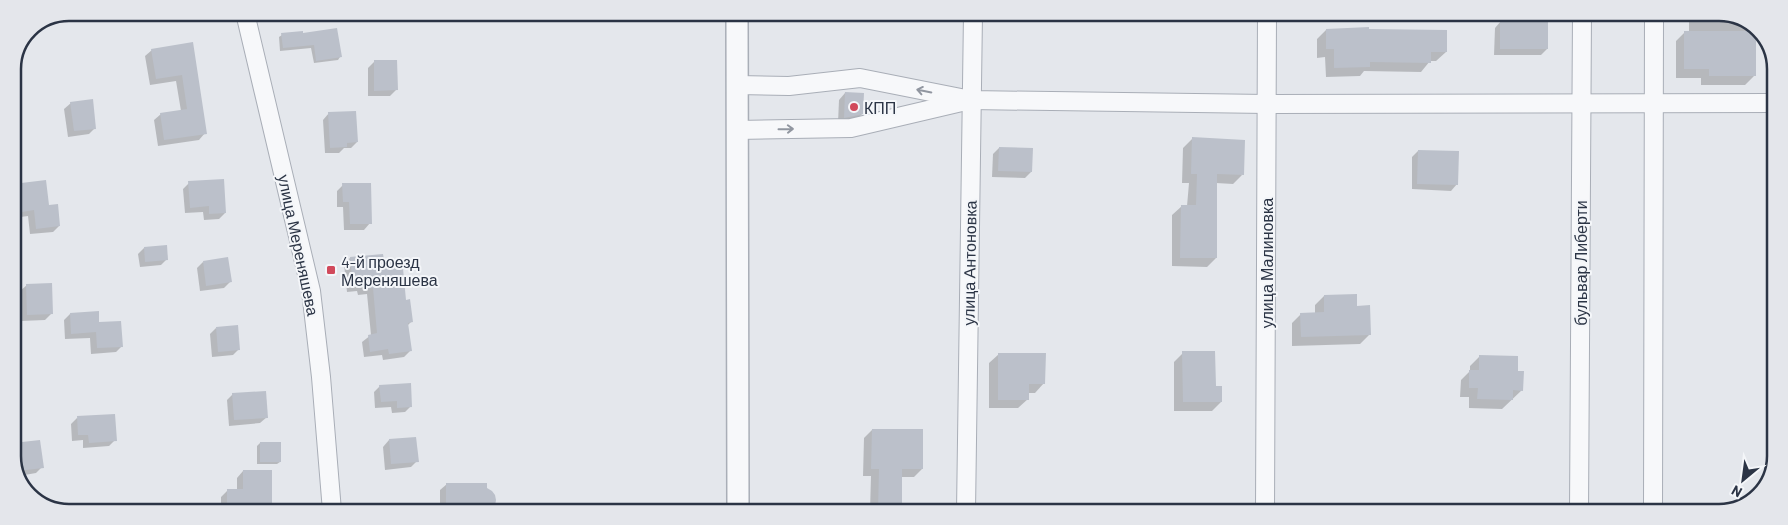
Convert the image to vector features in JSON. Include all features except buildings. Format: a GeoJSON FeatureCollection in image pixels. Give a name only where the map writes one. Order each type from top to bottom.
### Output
{"type":"FeatureCollection","features":[{"type":"Feature","properties":{"kind":"street","name":"улица Мереняшева"},"geometry":{"type":"LineString","coordinates":[[248,21],[311,291],[321,377],[331,504]]}},
{"type":"Feature","properties":{"kind":"street"},"geometry":{"type":"LineString","coordinates":[[737,21],[738,504]]}},
{"type":"Feature","properties":{"kind":"street","name":"улица Антоновка"},"geometry":{"type":"LineString","coordinates":[[966,504],[973,21]]}},
{"type":"Feature","properties":{"kind":"street","name":"улица Малиновка"},"geometry":{"type":"LineString","coordinates":[[1265,504],[1267,21]]}},
{"type":"Feature","properties":{"kind":"street","name":"бульвар Либерти"},"geometry":{"type":"LineString","coordinates":[[1579,504],[1582,21]]}},
{"type":"Feature","properties":{"kind":"street"},"geometry":{"type":"LineString","coordinates":[[1653,504],[1654,21]]}},
{"type":"Feature","properties":{"kind":"street"},"geometry":{"type":"LineString","coordinates":[[737,85],[790,86],[860,78],[971,100],[1267,104],[1767,103]]}},
{"type":"Feature","properties":{"kind":"street"},"geometry":{"type":"LineString","coordinates":[[737,130],[851,128],[971,100]]}},
{"type":"Feature","properties":{"kind":"place","name":"КПП"},"geometry":{"type":"Point","coordinates":[854,107]}},
{"type":"Feature","properties":{"kind":"place","name":"4-й проезд Мереняшева"},"geometry":{"type":"Point","coordinates":[331,270]}}]}
